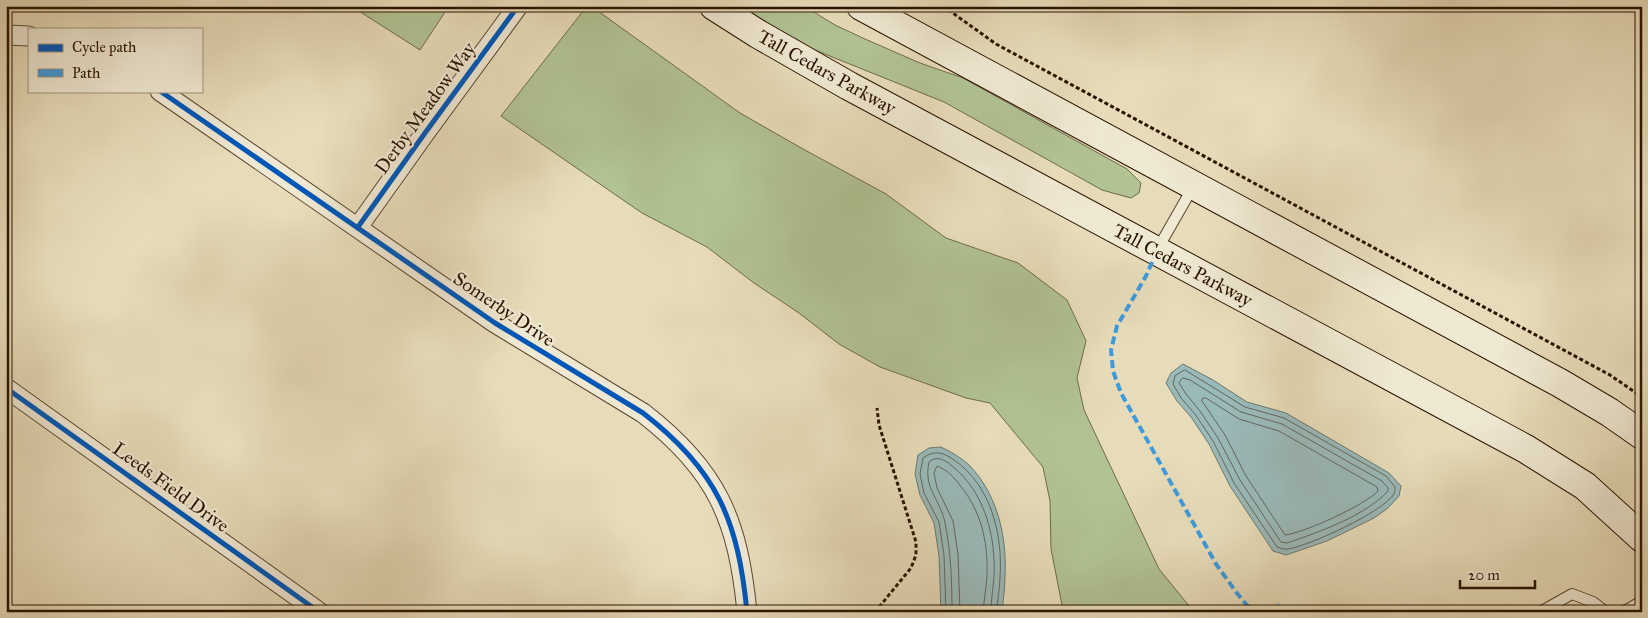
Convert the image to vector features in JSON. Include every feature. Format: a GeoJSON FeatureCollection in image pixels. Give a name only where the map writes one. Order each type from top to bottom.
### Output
{"type":"FeatureCollection","features":[{"type":"Feature","properties":{"kind":"main road","name":"Tall Cedars Parkway"},"geometry":{"type":"LineString","coordinates":[[714,6],[758,34],[849,86],[1526,449],[1585,486],[1642,538]]}},
{"type":"Feature","properties":{"kind":"main road"},"geometry":{"type":"LineString","coordinates":[[861,6],[1560,383],[1609,412],[1642,435]]}},
{"type":"Feature","properties":{"kind":"street","name":"Derby Meadow Way"},"geometry":{"type":"LineString","coordinates":[[358,227],[518,6]]}},
{"type":"Feature","properties":{"kind":"street"},"geometry":{"type":"LineString","coordinates":[[6,35],[28,36]]}},
{"type":"Feature","properties":{"kind":"street","name":"Somerby Drive"},"geometry":{"type":"LineString","coordinates":[[161,92],[495,323],[642,413],[663,429],[686,450],[712,483],[727,513],[738,550],[744,580],[747,612]]}},
{"type":"Feature","properties":{"kind":"street","name":"Leeds Field Drive"},"geometry":{"type":"LineString","coordinates":[[6,388],[319,612]]}},
{"type":"Feature","properties":{"kind":"lane"},"geometry":{"type":"LineString","coordinates":[[1157,251],[1193,186]]}},
{"type":"Feature","properties":{"kind":"lane"},"geometry":{"type":"LineString","coordinates":[[1540,612],[1572,594],[1593,602],[1606,612]]}},
{"type":"Feature","properties":{"kind":"lane"},"geometry":{"type":"LineString","coordinates":[[1623,612],[1642,600]]}},
{"type":"Feature","properties":{"kind":"path"},"geometry":{"type":"LineString","coordinates":[[943,6],[996,44],[1610,375],[1642,398]]}},
{"type":"Feature","properties":{"kind":"path"},"geometry":{"type":"LineString","coordinates":[[875,612],[910,568],[916,555],[916,542],[879,424],[877,408]]}},
{"type":"Feature","properties":{"kind":"green space"},"geometry":{"type":"Polygon","coordinates":[[[351,6],[449,6],[420,50],[351,6]]]}},
{"type":"Feature","properties":{"kind":"green space"},"geometry":{"type":"Polygon","coordinates":[[[587,6],[591,6],[740,113],[886,194],[946,238],[1018,263],[1067,300],[1086,341],[1077,378],[1084,410],[1159,569],[1194,612],[1067,612],[1062,605],[1051,549],[1050,501],[1043,467],[990,403],[966,398],[880,367],[839,344],[707,247],[642,213],[501,116],[587,6]]]}},
{"type":"Feature","properties":{"kind":"green space"},"geometry":{"type":"Polygon","coordinates":[[[741,6],[804,6],[835,25],[865,39],[920,63],[963,78],[1127,169],[1141,183],[1139,193],[1131,198],[1102,190],[944,102],[800,44],[741,6]]]}},
{"type":"Feature","properties":{"kind":"water"},"geometry":{"type":"Polygon","coordinates":[[[1183,364],[1213,380],[1247,402],[1286,413],[1389,473],[1401,486],[1399,496],[1388,508],[1374,518],[1327,541],[1286,555],[1273,551],[1230,486],[1209,444],[1166,383],[1171,373],[1183,364]]]}},
{"type":"Feature","properties":{"kind":"water"},"geometry":{"type":"Polygon","coordinates":[[[941,447],[970,466],[988,490],[994,504],[999,518],[1004,547],[1005,581],[1002,612],[941,612],[939,556],[934,523],[920,495],[915,474],[918,455],[929,448],[941,447]]]}},
{"type":"Feature","properties":{"kind":"marked path"},"geometry":{"type":"LineString","coordinates":[[1157,251],[1146,276],[1117,326],[1111,350],[1113,371],[1121,393],[1216,564],[1251,610],[1258,612]]}},
{"type":"Feature","properties":{"kind":"marked path"},"geometry":{"type":"LineString","coordinates":[[1269,612],[1279,604]]}},
{"type":"Feature","properties":{"kind":"cycle path"},"geometry":{"type":"LineString","coordinates":[[358,227],[518,6]]}},
{"type":"Feature","properties":{"kind":"cycle path"},"geometry":{"type":"LineString","coordinates":[[161,92],[495,323],[643,413],[668,434],[689,455],[706,477],[719,499],[730,524],[737,550],[747,612]]}},
{"type":"Feature","properties":{"kind":"cycle path"},"geometry":{"type":"LineString","coordinates":[[6,388],[319,612]]}}]}
